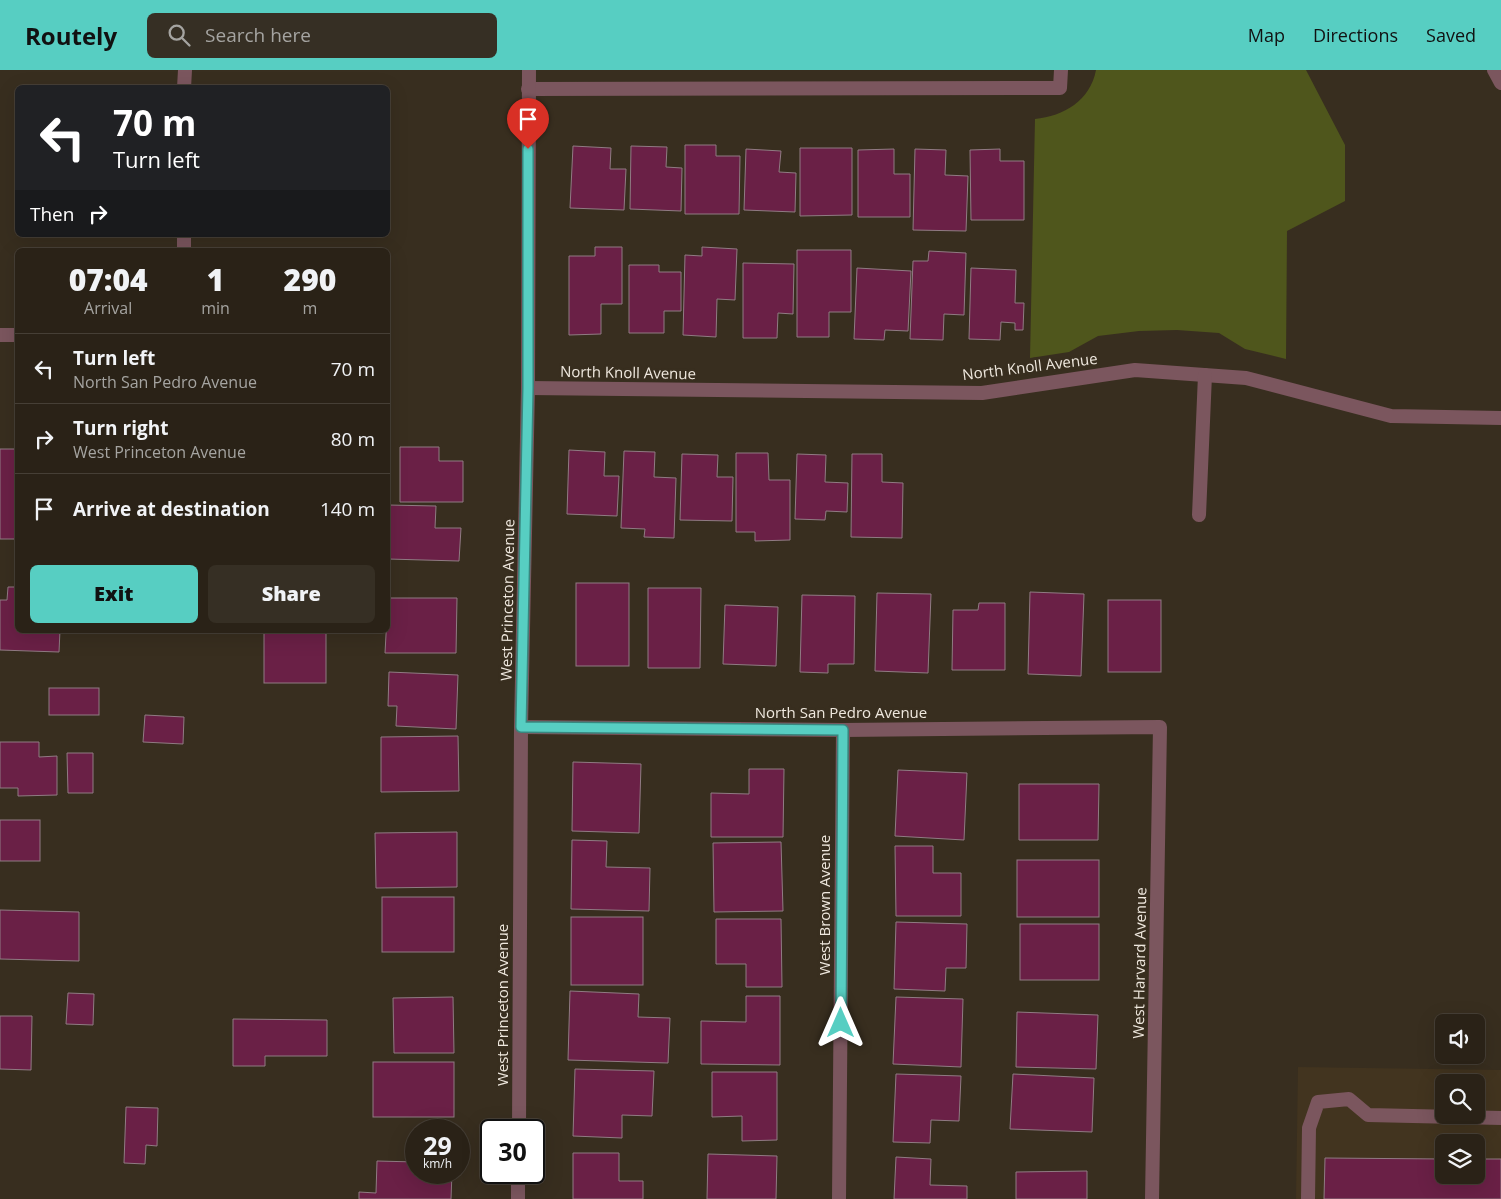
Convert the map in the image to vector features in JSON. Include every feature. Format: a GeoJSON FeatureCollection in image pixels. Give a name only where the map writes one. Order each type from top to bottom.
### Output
{"type":"FeatureCollection","features":[{"type":"Feature","properties":{"kind":"street","name":"West Princeton Avenue"},"geometry":{"type":"LineString","coordinates":[[518,1119],[521,727],[528,388],[529,70]]}},
{"type":"Feature","properties":{"kind":"street"},"geometry":{"type":"LineString","coordinates":[[528,89],[1060,88],[1061,70]]}},
{"type":"Feature","properties":{"kind":"street"},"geometry":{"type":"LineString","coordinates":[[1494,70],[1501,83]]}},
{"type":"Feature","properties":{"kind":"street"},"geometry":{"type":"LineString","coordinates":[[0,335],[15,335]]}},
{"type":"Feature","properties":{"kind":"street","name":"North Knoll Avenue"},"geometry":{"type":"LineString","coordinates":[[528,388],[982,393],[1135,370],[1246,378],[1391,416],[1501,418]]}},
{"type":"Feature","properties":{"kind":"street"},"geometry":{"type":"LineString","coordinates":[[1199,515],[1205,375]]}},
{"type":"Feature","properties":{"kind":"street","name":"North San Pedro Avenue"},"geometry":{"type":"LineString","coordinates":[[521,727],[843,730],[1160,727]]}},
{"type":"Feature","properties":{"kind":"street","name":"West Harvard Avenue"},"geometry":{"type":"LineString","coordinates":[[1152,1199],[1160,727]]}},
{"type":"Feature","properties":{"kind":"street","name":"West Brown Avenue"},"geometry":{"type":"LineString","coordinates":[[839,1199],[843,730]]}},
{"type":"Feature","properties":{"kind":"street"},"geometry":{"type":"LineString","coordinates":[[1308,1199],[1309,1128],[1318,1102],[1349,1099],[1368,1115],[1501,1118]]}},
{"type":"Feature","properties":{"kind":"street"},"geometry":{"type":"LineString","coordinates":[[518,1184],[518,1199]]}},
{"type":"Feature","properties":{"kind":"shaded area"},"geometry":{"type":"Polygon","coordinates":[[[1298,1067],[1501,1070],[1501,1199],[1296,1199],[1298,1067]]]}},
{"type":"Feature","properties":{"kind":"green space"},"geometry":{"type":"Polygon","coordinates":[[[1096,70],[1306,70],[1345,145],[1345,201],[1287,231],[1286,359],[1245,349],[1219,333],[1177,330],[1139,331],[1098,336],[1069,352],[1030,358],[1035,119],[1056,114],[1074,105],[1088,90],[1096,70]]]}},
{"type":"Feature","properties":{"kind":"building"},"geometry":{"type":"Polygon","coordinates":[[[685,145],[716,145],[716,156],[740,156],[739,214],[685,214],[685,145]]]}},
{"type":"Feature","properties":{"kind":"building"},"geometry":{"type":"Polygon","coordinates":[[[573,146],[611,148],[610,169],[626,169],[624,210],[570,208],[573,146]]]}},
{"type":"Feature","properties":{"kind":"building"},"geometry":{"type":"Polygon","coordinates":[[[631,146],[667,147],[666,167],[682,168],[681,211],[630,209],[631,146]]]}},
{"type":"Feature","properties":{"kind":"building"},"geometry":{"type":"Polygon","coordinates":[[[800,148],[852,148],[852,215],[800,216],[800,148]]]}},
{"type":"Feature","properties":{"kind":"building"},"geometry":{"type":"Polygon","coordinates":[[[746,149],[781,151],[779,172],[796,173],[795,212],[744,210],[746,149]]]}},
{"type":"Feature","properties":{"kind":"building"},"geometry":{"type":"Polygon","coordinates":[[[894,149],[894,174],[910,174],[910,217],[858,217],[858,150],[894,149]]]}},
{"type":"Feature","properties":{"kind":"building"},"geometry":{"type":"Polygon","coordinates":[[[915,149],[946,150],[945,175],[968,176],[966,231],[913,230],[915,149]]]}},
{"type":"Feature","properties":{"kind":"building"},"geometry":{"type":"Polygon","coordinates":[[[1000,149],[1000,161],[1024,161],[1024,220],[971,220],[970,150],[1000,149]]]}},
{"type":"Feature","properties":{"kind":"building"},"geometry":{"type":"Polygon","coordinates":[[[595,247],[622,247],[622,304],[601,304],[601,334],[569,335],[569,256],[595,256],[595,247]]]}},
{"type":"Feature","properties":{"kind":"building"},"geometry":{"type":"Polygon","coordinates":[[[702,247],[737,249],[735,300],[717,299],[716,337],[683,335],[685,255],[702,256],[702,247]]]}},
{"type":"Feature","properties":{"kind":"building"},"geometry":{"type":"Polygon","coordinates":[[[797,250],[851,250],[851,312],[829,312],[829,337],[797,337],[797,250]]]}},
{"type":"Feature","properties":{"kind":"building"},"geometry":{"type":"Polygon","coordinates":[[[929,251],[966,253],[964,315],[944,314],[943,340],[910,339],[913,261],[928,261],[929,251]]]}},
{"type":"Feature","properties":{"kind":"building"},"geometry":{"type":"Polygon","coordinates":[[[743,263],[794,264],[793,314],[778,313],[777,338],[743,338],[743,263]]]}},
{"type":"Feature","properties":{"kind":"building"},"geometry":{"type":"Polygon","coordinates":[[[629,265],[659,265],[659,272],[681,272],[681,311],[664,311],[664,333],[629,333],[629,265]]]}},
{"type":"Feature","properties":{"kind":"building"},"geometry":{"type":"Polygon","coordinates":[[[857,268],[911,271],[908,331],[885,330],[884,340],[854,339],[857,268]]]}},
{"type":"Feature","properties":{"kind":"building"},"geometry":{"type":"Polygon","coordinates":[[[971,268],[1016,270],[1015,303],[1024,303],[1023,330],[1015,330],[1015,323],[1001,322],[1000,340],[969,339],[971,268]]]}},
{"type":"Feature","properties":{"kind":"building"},"geometry":{"type":"Polygon","coordinates":[[[400,447],[439,447],[439,461],[463,461],[463,502],[400,502],[400,447]]]}},
{"type":"Feature","properties":{"kind":"building"},"geometry":{"type":"Polygon","coordinates":[[[0,449],[15,449],[15,539],[0,539],[0,449]]]}},
{"type":"Feature","properties":{"kind":"building"},"geometry":{"type":"Polygon","coordinates":[[[569,450],[605,452],[604,476],[619,476],[617,516],[567,514],[569,450]]]}},
{"type":"Feature","properties":{"kind":"building"},"geometry":{"type":"Polygon","coordinates":[[[624,451],[655,452],[654,477],[676,478],[674,538],[644,537],[645,529],[621,528],[624,451]]]}},
{"type":"Feature","properties":{"kind":"building"},"geometry":{"type":"Polygon","coordinates":[[[736,453],[768,453],[769,480],[790,480],[790,540],[755,541],[755,532],[736,532],[736,453]]]}},
{"type":"Feature","properties":{"kind":"building"},"geometry":{"type":"Polygon","coordinates":[[[682,454],[718,455],[717,477],[733,477],[732,521],[680,520],[682,454]]]}},
{"type":"Feature","properties":{"kind":"building"},"geometry":{"type":"Polygon","coordinates":[[[797,454],[826,455],[825,482],[848,483],[847,512],[826,511],[825,520],[795,519],[797,454]]]}},
{"type":"Feature","properties":{"kind":"building"},"geometry":{"type":"Polygon","coordinates":[[[852,454],[882,454],[882,482],[903,483],[902,538],[851,537],[852,454]]]}},
{"type":"Feature","properties":{"kind":"building"},"geometry":{"type":"Polygon","coordinates":[[[390,505],[436,506],[435,528],[461,528],[459,561],[390,559],[390,505]]]}},
{"type":"Feature","properties":{"kind":"building"},"geometry":{"type":"Polygon","coordinates":[[[576,583],[629,583],[629,666],[576,666],[576,583]]]}},
{"type":"Feature","properties":{"kind":"building"},"geometry":{"type":"Polygon","coordinates":[[[8,587],[15,587],[15,633],[60,633],[59,652],[0,650],[0,600],[7,600],[8,587]]]}},
{"type":"Feature","properties":{"kind":"building"},"geometry":{"type":"Polygon","coordinates":[[[648,588],[701,588],[700,668],[648,668],[648,588]]]}},
{"type":"Feature","properties":{"kind":"building"},"geometry":{"type":"Polygon","coordinates":[[[1030,592],[1084,594],[1081,676],[1028,674],[1030,592]]]}},
{"type":"Feature","properties":{"kind":"building"},"geometry":{"type":"Polygon","coordinates":[[[877,593],[931,594],[928,673],[875,671],[877,593]]]}},
{"type":"Feature","properties":{"kind":"building"},"geometry":{"type":"Polygon","coordinates":[[[802,595],[855,596],[854,664],[828,664],[828,673],[800,672],[802,595]]]}},
{"type":"Feature","properties":{"kind":"building"},"geometry":{"type":"Polygon","coordinates":[[[390,598],[457,598],[456,653],[385,653],[386,633],[390,633],[390,598]]]}},
{"type":"Feature","properties":{"kind":"building"},"geometry":{"type":"Polygon","coordinates":[[[1108,600],[1161,600],[1161,672],[1108,672],[1108,600]]]}},
{"type":"Feature","properties":{"kind":"building"},"geometry":{"type":"Polygon","coordinates":[[[979,603],[1005,603],[1005,670],[952,670],[953,610],[978,610],[979,603]]]}},
{"type":"Feature","properties":{"kind":"building"},"geometry":{"type":"Polygon","coordinates":[[[725,605],[778,607],[776,666],[723,664],[725,605]]]}},
{"type":"Feature","properties":{"kind":"building"},"geometry":{"type":"Polygon","coordinates":[[[264,633],[326,633],[326,683],[264,683],[264,633]]]}},
{"type":"Feature","properties":{"kind":"building"},"geometry":{"type":"Polygon","coordinates":[[[389,672],[458,675],[456,729],[396,726],[397,706],[388,706],[389,672]]]}},
{"type":"Feature","properties":{"kind":"building"},"geometry":{"type":"Polygon","coordinates":[[[49,688],[99,688],[99,715],[49,715],[49,688]]]}},
{"type":"Feature","properties":{"kind":"building"},"geometry":{"type":"Polygon","coordinates":[[[145,715],[184,717],[183,744],[143,742],[145,715]]]}},
{"type":"Feature","properties":{"kind":"building"},"geometry":{"type":"Polygon","coordinates":[[[458,736],[459,791],[381,792],[381,737],[458,736]]]}},
{"type":"Feature","properties":{"kind":"building"},"geometry":{"type":"Polygon","coordinates":[[[0,742],[39,742],[39,757],[57,756],[57,795],[18,796],[18,788],[0,788],[0,742]]]}},
{"type":"Feature","properties":{"kind":"building"},"geometry":{"type":"Polygon","coordinates":[[[67,753],[93,753],[93,793],[68,793],[67,753]]]}},
{"type":"Feature","properties":{"kind":"building"},"geometry":{"type":"Polygon","coordinates":[[[573,762],[641,764],[639,833],[572,831],[573,762]]]}},
{"type":"Feature","properties":{"kind":"building"},"geometry":{"type":"Polygon","coordinates":[[[749,769],[784,769],[783,837],[711,837],[711,793],[749,794],[749,769]]]}},
{"type":"Feature","properties":{"kind":"building"},"geometry":{"type":"Polygon","coordinates":[[[898,770],[967,773],[964,840],[895,836],[898,770]]]}},
{"type":"Feature","properties":{"kind":"building"},"geometry":{"type":"Polygon","coordinates":[[[1019,784],[1099,784],[1098,840],[1019,840],[1019,784]]]}},
{"type":"Feature","properties":{"kind":"building"},"geometry":{"type":"Polygon","coordinates":[[[0,820],[40,820],[40,861],[0,861],[0,820]]]}},
{"type":"Feature","properties":{"kind":"building"},"geometry":{"type":"Polygon","coordinates":[[[457,832],[457,887],[376,888],[375,833],[457,832]]]}},
{"type":"Feature","properties":{"kind":"building"},"geometry":{"type":"Polygon","coordinates":[[[572,840],[607,841],[606,867],[650,868],[649,911],[571,909],[572,840]]]}},
{"type":"Feature","properties":{"kind":"building"},"geometry":{"type":"Polygon","coordinates":[[[781,842],[783,911],[714,912],[713,843],[781,842]]]}},
{"type":"Feature","properties":{"kind":"building"},"geometry":{"type":"Polygon","coordinates":[[[895,846],[933,846],[933,873],[961,873],[961,916],[896,916],[895,846]]]}},
{"type":"Feature","properties":{"kind":"building"},"geometry":{"type":"Polygon","coordinates":[[[1017,860],[1099,860],[1099,917],[1017,917],[1017,860]]]}},
{"type":"Feature","properties":{"kind":"building"},"geometry":{"type":"Polygon","coordinates":[[[382,897],[454,897],[454,952],[382,952],[382,897]]]}},
{"type":"Feature","properties":{"kind":"building"},"geometry":{"type":"Polygon","coordinates":[[[0,910],[79,912],[79,961],[0,959],[0,910]]]}},
{"type":"Feature","properties":{"kind":"building"},"geometry":{"type":"Polygon","coordinates":[[[571,917],[643,917],[643,985],[571,985],[571,917]]]}},
{"type":"Feature","properties":{"kind":"building"},"geometry":{"type":"Polygon","coordinates":[[[716,919],[781,919],[782,987],[746,987],[746,964],[716,964],[716,919]]]}},
{"type":"Feature","properties":{"kind":"building"},"geometry":{"type":"Polygon","coordinates":[[[896,922],[967,924],[966,968],[946,968],[945,991],[894,989],[896,922]]]}},
{"type":"Feature","properties":{"kind":"building"},"geometry":{"type":"Polygon","coordinates":[[[1020,924],[1099,924],[1099,980],[1020,980],[1020,924]]]}},
{"type":"Feature","properties":{"kind":"building"},"geometry":{"type":"Polygon","coordinates":[[[570,991],[639,994],[638,1017],[670,1018],[668,1063],[568,1060],[570,991]]]}},
{"type":"Feature","properties":{"kind":"building"},"geometry":{"type":"Polygon","coordinates":[[[68,993],[94,994],[93,1025],[66,1024],[68,993]]]}},
{"type":"Feature","properties":{"kind":"building"},"geometry":{"type":"Polygon","coordinates":[[[746,996],[780,996],[780,1065],[701,1064],[701,1021],[746,1022],[746,996]]]}},
{"type":"Feature","properties":{"kind":"building"},"geometry":{"type":"Polygon","coordinates":[[[453,997],[454,1053],[394,1053],[393,998],[453,997]]]}},
{"type":"Feature","properties":{"kind":"building"},"geometry":{"type":"Polygon","coordinates":[[[896,997],[963,999],[961,1067],[893,1064],[896,997]]]}},
{"type":"Feature","properties":{"kind":"building"},"geometry":{"type":"Polygon","coordinates":[[[1017,1012],[1098,1015],[1096,1069],[1016,1067],[1017,1012]]]}},
{"type":"Feature","properties":{"kind":"building"},"geometry":{"type":"Polygon","coordinates":[[[0,1016],[32,1016],[31,1070],[0,1069],[0,1016]]]}},
{"type":"Feature","properties":{"kind":"building"},"geometry":{"type":"Polygon","coordinates":[[[233,1019],[327,1020],[327,1056],[265,1056],[265,1066],[233,1066],[233,1019]]]}},
{"type":"Feature","properties":{"kind":"building"},"geometry":{"type":"Polygon","coordinates":[[[373,1062],[454,1062],[454,1117],[373,1117],[373,1062]]]}},
{"type":"Feature","properties":{"kind":"building"},"geometry":{"type":"Polygon","coordinates":[[[575,1069],[654,1071],[652,1116],[622,1115],[622,1138],[573,1136],[575,1069]]]}},
{"type":"Feature","properties":{"kind":"building"},"geometry":{"type":"Polygon","coordinates":[[[712,1072],[777,1072],[777,1140],[742,1141],[742,1116],[712,1117],[712,1072]]]}},
{"type":"Feature","properties":{"kind":"building"},"geometry":{"type":"Polygon","coordinates":[[[896,1074],[961,1076],[959,1121],[931,1120],[930,1143],[893,1142],[896,1074]]]}},
{"type":"Feature","properties":{"kind":"building"},"geometry":{"type":"Polygon","coordinates":[[[1013,1074],[1094,1078],[1092,1132],[1010,1129],[1013,1074]]]}},
{"type":"Feature","properties":{"kind":"building"},"geometry":{"type":"Polygon","coordinates":[[[126,1107],[158,1108],[157,1146],[146,1145],[145,1164],[124,1163],[126,1107]]]}},
{"type":"Feature","properties":{"kind":"building"},"geometry":{"type":"Polygon","coordinates":[[[573,1153],[619,1153],[619,1181],[643,1181],[643,1199],[573,1199],[573,1153]]]}},
{"type":"Feature","properties":{"kind":"building"},"geometry":{"type":"Polygon","coordinates":[[[708,1154],[777,1156],[776,1199],[707,1199],[708,1154]]]}},
{"type":"Feature","properties":{"kind":"building"},"geometry":{"type":"Polygon","coordinates":[[[896,1157],[931,1159],[930,1185],[967,1186],[967,1199],[894,1199],[896,1157]]]}},
{"type":"Feature","properties":{"kind":"building"},"geometry":{"type":"Polygon","coordinates":[[[1325,1158],[1435,1159],[1435,1184],[1485,1184],[1485,1159],[1501,1159],[1501,1199],[1324,1199],[1325,1158]]]}},
{"type":"Feature","properties":{"kind":"building"},"geometry":{"type":"Polygon","coordinates":[[[377,1161],[405,1162],[405,1184],[452,1184],[451,1199],[359,1199],[359,1192],[376,1193],[377,1161]]]}},
{"type":"Feature","properties":{"kind":"building"},"geometry":{"type":"Polygon","coordinates":[[[1087,1171],[1087,1199],[1016,1199],[1016,1172],[1087,1171]]]}},
{"type":"Feature","properties":{"kind":"route"},"geometry":{"type":"LineString","coordinates":[[528,149],[528,388],[521,727],[843,730],[841,1023]]}}]}
